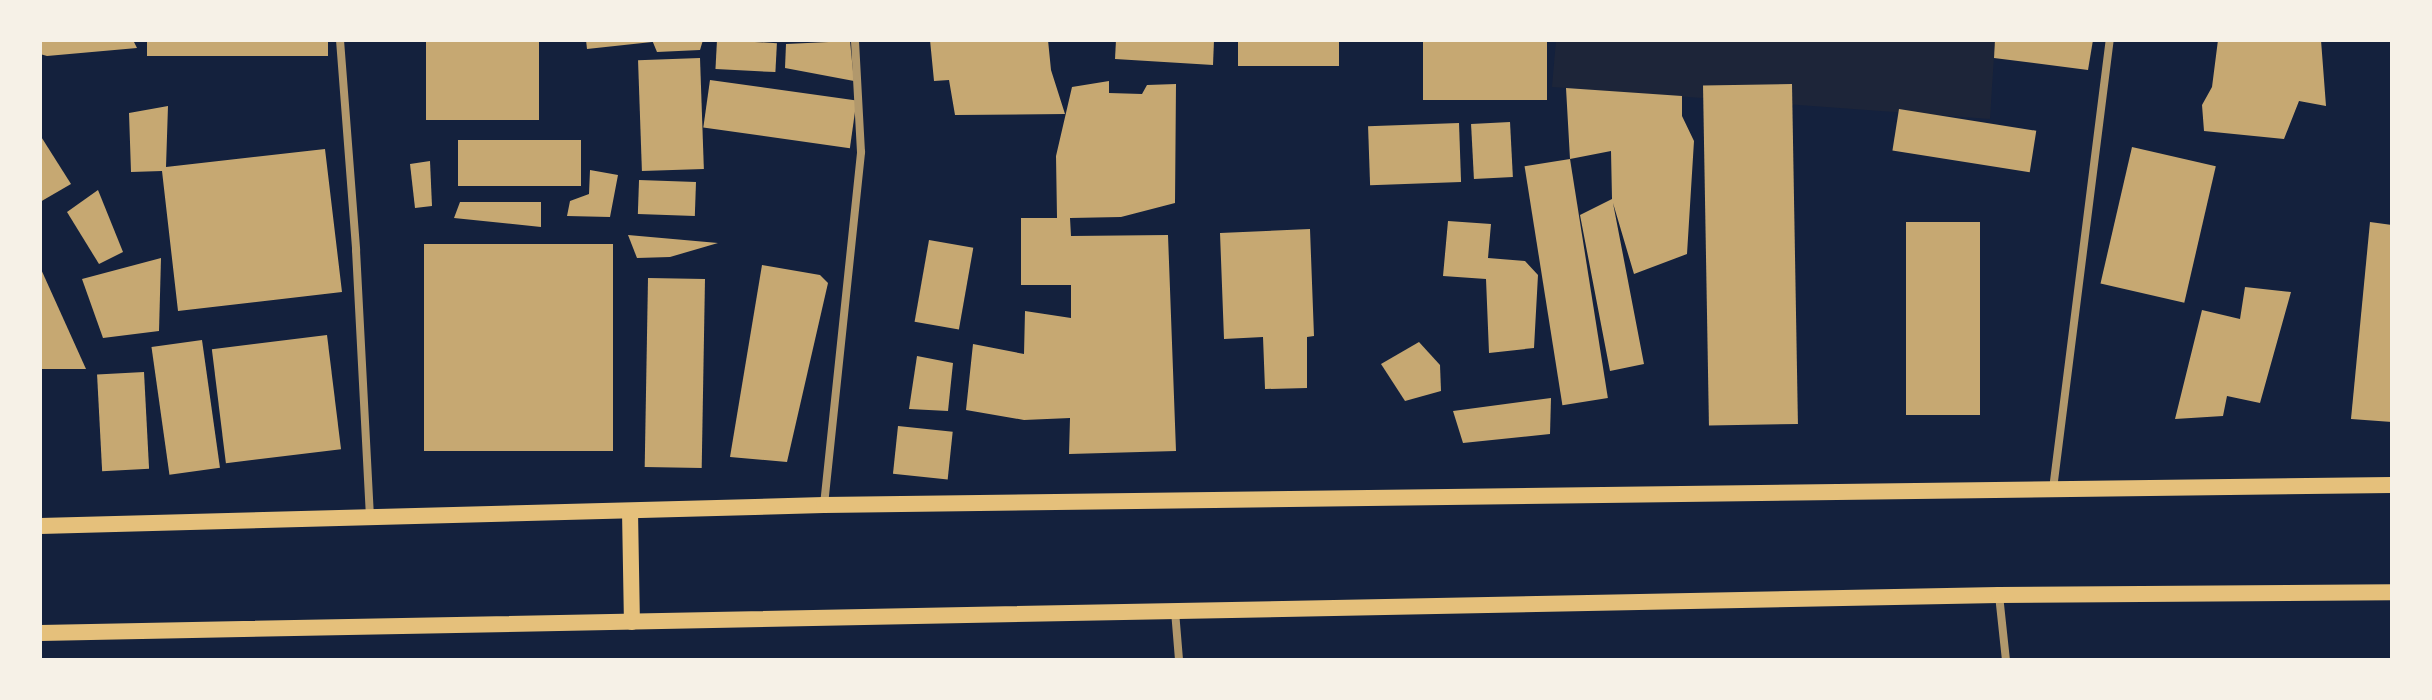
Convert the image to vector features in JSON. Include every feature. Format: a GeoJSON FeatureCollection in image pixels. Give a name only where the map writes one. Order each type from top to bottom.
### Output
{"type":"FeatureCollection","features":[{"type":"Feature","properties":{"kind":"main road"},"geometry":{"type":"LineString","coordinates":[[40,526],[824,505],[2392,485]]}},
{"type":"Feature","properties":{"kind":"main road"},"geometry":{"type":"LineString","coordinates":[[630,511],[632,622]]}},
{"type":"Feature","properties":{"kind":"main road"},"geometry":{"type":"LineString","coordinates":[[40,633],[1999,595],[2392,592]]}},
{"type":"Feature","properties":{"kind":"street"},"geometry":{"type":"LineString","coordinates":[[340,40],[356,250],[370,519]]}},
{"type":"Feature","properties":{"kind":"street"},"geometry":{"type":"LineString","coordinates":[[824,505],[861,152],[855,40]]}},
{"type":"Feature","properties":{"kind":"street"},"geometry":{"type":"LineString","coordinates":[[2053,489],[2110,40]]}},
{"type":"Feature","properties":{"kind":"street"},"geometry":{"type":"LineString","coordinates":[[1999,595],[2006,660]]}},
{"type":"Feature","properties":{"kind":"street"},"geometry":{"type":"LineString","coordinates":[[1175,610],[1179,660]]}},
{"type":"Feature","properties":{"kind":"shaded area"},"geometry":{"type":"Polygon","coordinates":[[[1556,40],[1995,40],[1990,119],[1552,87],[1556,40]]]}},
{"type":"Feature","properties":{"kind":"building"},"geometry":{"type":"Polygon","coordinates":[[[40,40],[133,40],[137,48],[47,56],[40,54],[40,40]]]}},
{"type":"Feature","properties":{"kind":"building"},"geometry":{"type":"Polygon","coordinates":[[[147,40],[328,40],[328,56],[147,56],[147,40]]]}},
{"type":"Feature","properties":{"kind":"building"},"geometry":{"type":"Polygon","coordinates":[[[426,40],[539,40],[539,120],[426,120],[426,40]]]}},
{"type":"Feature","properties":{"kind":"building"},"geometry":{"type":"Polygon","coordinates":[[[586,40],[652,40],[652,42],[587,49],[586,40]]]}},
{"type":"Feature","properties":{"kind":"building"},"geometry":{"type":"Polygon","coordinates":[[[652,40],[703,40],[700,50],[657,52],[652,40]]]}},
{"type":"Feature","properties":{"kind":"building"},"geometry":{"type":"Polygon","coordinates":[[[717,40],[777,43],[775,72],[715,69],[717,40]]]}},
{"type":"Feature","properties":{"kind":"building"},"geometry":{"type":"Polygon","coordinates":[[[930,40],[1048,40],[1051,70],[1065,114],[955,115],[949,80],[934,81],[930,40]]]}},
{"type":"Feature","properties":{"kind":"building"},"geometry":{"type":"Polygon","coordinates":[[[1116,40],[1214,40],[1213,65],[1115,59],[1116,40]]]}},
{"type":"Feature","properties":{"kind":"building"},"geometry":{"type":"Polygon","coordinates":[[[1238,40],[1339,40],[1339,66],[1238,66],[1238,40]]]}},
{"type":"Feature","properties":{"kind":"building"},"geometry":{"type":"Polygon","coordinates":[[[1423,40],[1547,40],[1547,100],[1423,100],[1423,40]]]}},
{"type":"Feature","properties":{"kind":"building"},"geometry":{"type":"Polygon","coordinates":[[[1995,40],[2093,40],[2088,70],[1994,58],[1995,40]]]}},
{"type":"Feature","properties":{"kind":"building"},"geometry":{"type":"Polygon","coordinates":[[[2218,40],[2321,40],[2326,106],[2299,101],[2284,139],[2204,131],[2202,105],[2212,87],[2218,40]]]}},
{"type":"Feature","properties":{"kind":"building"},"geometry":{"type":"Polygon","coordinates":[[[850,41],[854,81],[785,68],[786,44],[850,41]]]}},
{"type":"Feature","properties":{"kind":"building"},"geometry":{"type":"Polygon","coordinates":[[[700,58],[704,169],[642,171],[638,60],[700,58]]]}},
{"type":"Feature","properties":{"kind":"building"},"geometry":{"type":"Polygon","coordinates":[[[710,80],[857,101],[850,148],[703,128],[710,80]]]}},
{"type":"Feature","properties":{"kind":"building"},"geometry":{"type":"Polygon","coordinates":[[[1109,81],[1109,93],[1142,94],[1147,85],[1176,84],[1175,203],[1121,217],[1070,218],[1071,236],[1168,235],[1176,451],[1069,454],[1070,418],[1024,420],[966,410],[973,344],[1024,354],[1025,311],[1071,318],[1071,285],[1021,285],[1021,218],[1057,218],[1056,156],[1072,87],[1109,81]]]}},
{"type":"Feature","properties":{"kind":"building"},"geometry":{"type":"Polygon","coordinates":[[[1792,84],[1798,424],[1709,426],[1703,86],[1792,84]]]}},
{"type":"Feature","properties":{"kind":"building"},"geometry":{"type":"Polygon","coordinates":[[[1566,88],[1682,96],[1682,116],[1694,141],[1687,254],[1634,274],[1613,203],[1644,364],[1610,371],[1580,215],[1612,199],[1611,151],[1570,159],[1566,88]]]}},
{"type":"Feature","properties":{"kind":"building"},"geometry":{"type":"Polygon","coordinates":[[[168,106],[166,167],[325,149],[342,292],[178,311],[162,171],[131,172],[129,113],[168,106]]]}},
{"type":"Feature","properties":{"kind":"building"},"geometry":{"type":"Polygon","coordinates":[[[1899,109],[2036,131],[2030,172],[1892,150],[1899,109]]]}},
{"type":"Feature","properties":{"kind":"building"},"geometry":{"type":"Polygon","coordinates":[[[1510,122],[1513,177],[1474,179],[1471,124],[1510,122]]]}},
{"type":"Feature","properties":{"kind":"building"},"geometry":{"type":"Polygon","coordinates":[[[1459,123],[1461,182],[1370,185],[1368,126],[1459,123]]]}},
{"type":"Feature","properties":{"kind":"building"},"geometry":{"type":"Polygon","coordinates":[[[40,135],[71,184],[40,202],[40,135]]]}},
{"type":"Feature","properties":{"kind":"building"},"geometry":{"type":"Polygon","coordinates":[[[458,140],[581,140],[581,186],[458,186],[458,140]]]}},
{"type":"Feature","properties":{"kind":"building"},"geometry":{"type":"Polygon","coordinates":[[[2132,147],[2216,166],[2184,303],[2101,283],[2132,147]]]}},
{"type":"Feature","properties":{"kind":"building"},"geometry":{"type":"Polygon","coordinates":[[[1570,159],[1608,398],[1562,405],[1525,166],[1570,159]]]}},
{"type":"Feature","properties":{"kind":"building"},"geometry":{"type":"Polygon","coordinates":[[[430,161],[432,206],[415,208],[410,164],[430,161]]]}},
{"type":"Feature","properties":{"kind":"building"},"geometry":{"type":"Polygon","coordinates":[[[590,170],[618,175],[610,217],[567,216],[570,201],[589,194],[590,170]]]}},
{"type":"Feature","properties":{"kind":"building"},"geometry":{"type":"Polygon","coordinates":[[[639,180],[696,182],[695,216],[638,214],[639,180]]]}},
{"type":"Feature","properties":{"kind":"building"},"geometry":{"type":"Polygon","coordinates":[[[98,190],[123,252],[99,264],[67,212],[98,190]]]}},
{"type":"Feature","properties":{"kind":"building"},"geometry":{"type":"Polygon","coordinates":[[[460,202],[541,202],[541,227],[454,218],[460,202]]]}},
{"type":"Feature","properties":{"kind":"building"},"geometry":{"type":"Polygon","coordinates":[[[1448,221],[1491,224],[1488,258],[1525,261],[1538,275],[1534,348],[1489,353],[1486,279],[1443,276],[1448,221]]]}},
{"type":"Feature","properties":{"kind":"building"},"geometry":{"type":"Polygon","coordinates":[[[1906,222],[1980,222],[1980,415],[1906,415],[1906,222]]]}},
{"type":"Feature","properties":{"kind":"building"},"geometry":{"type":"Polygon","coordinates":[[[2370,222],[2392,225],[2392,422],[2351,419],[2370,222]]]}},
{"type":"Feature","properties":{"kind":"building"},"geometry":{"type":"Polygon","coordinates":[[[1310,229],[1314,336],[1307,337],[1307,388],[1265,389],[1263,337],[1224,339],[1220,233],[1310,229]]]}},
{"type":"Feature","properties":{"kind":"building"},"geometry":{"type":"Polygon","coordinates":[[[628,235],[718,243],[670,257],[637,258],[628,235]]]}},
{"type":"Feature","properties":{"kind":"building"},"geometry":{"type":"Polygon","coordinates":[[[929,240],[973,248],[959,330],[915,322],[929,240]]]}},
{"type":"Feature","properties":{"kind":"building"},"geometry":{"type":"Polygon","coordinates":[[[424,244],[613,244],[613,451],[424,451],[424,244]]]}},
{"type":"Feature","properties":{"kind":"building"},"geometry":{"type":"Polygon","coordinates":[[[161,258],[159,331],[103,338],[82,279],[161,258]]]}},
{"type":"Feature","properties":{"kind":"building"},"geometry":{"type":"Polygon","coordinates":[[[762,265],[820,275],[828,283],[787,462],[730,457],[762,265]]]}},
{"type":"Feature","properties":{"kind":"building"},"geometry":{"type":"Polygon","coordinates":[[[40,267],[86,369],[40,369],[40,267]]]}},
{"type":"Feature","properties":{"kind":"building"},"geometry":{"type":"Polygon","coordinates":[[[648,278],[705,279],[702,468],[645,467],[648,278]]]}},
{"type":"Feature","properties":{"kind":"building"},"geometry":{"type":"Polygon","coordinates":[[[2245,287],[2291,292],[2260,403],[2227,396],[2223,416],[2175,419],[2202,310],[2240,319],[2245,287]]]}},
{"type":"Feature","properties":{"kind":"building"},"geometry":{"type":"Polygon","coordinates":[[[327,335],[341,449],[226,463],[212,349],[327,335]]]}},
{"type":"Feature","properties":{"kind":"building"},"geometry":{"type":"Polygon","coordinates":[[[202,340],[220,468],[169,475],[151,347],[202,340]]]}},
{"type":"Feature","properties":{"kind":"building"},"geometry":{"type":"Polygon","coordinates":[[[1419,342],[1440,365],[1441,391],[1405,401],[1381,364],[1419,342]]]}},
{"type":"Feature","properties":{"kind":"building"},"geometry":{"type":"Polygon","coordinates":[[[917,356],[953,363],[948,411],[909,409],[917,356]]]}},
{"type":"Feature","properties":{"kind":"building"},"geometry":{"type":"Polygon","coordinates":[[[144,372],[149,469],[102,471],[97,374],[144,372]]]}},
{"type":"Feature","properties":{"kind":"building"},"geometry":{"type":"Polygon","coordinates":[[[1551,398],[1550,434],[1463,443],[1453,411],[1551,398]]]}},
{"type":"Feature","properties":{"kind":"building"},"geometry":{"type":"Polygon","coordinates":[[[898,426],[953,432],[948,479],[893,474],[898,426]]]}}]}
